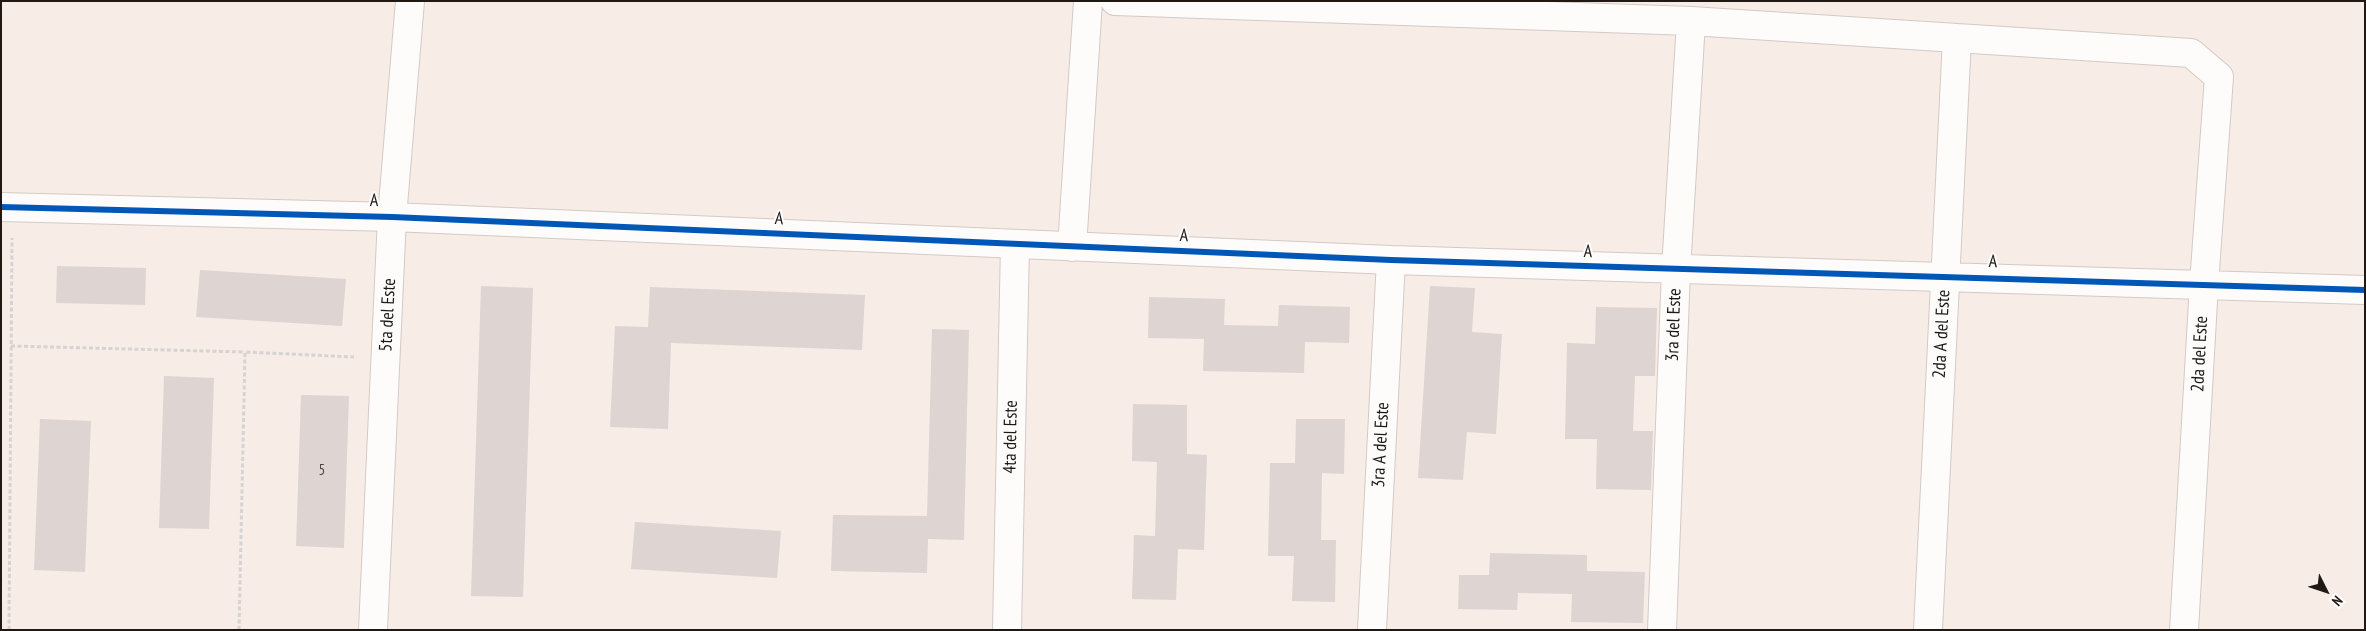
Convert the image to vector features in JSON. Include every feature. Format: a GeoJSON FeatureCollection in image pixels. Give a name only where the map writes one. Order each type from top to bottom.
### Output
{"type":"FeatureCollection","features":[{"type":"Feature","properties":{"kind":"street","name":"5ta del Este"},"geometry":{"type":"LineString","coordinates":[[373,630],[392,217],[410,1]]}},
{"type":"Feature","properties":{"kind":"street"},"geometry":{"type":"LineString","coordinates":[[1072,247],[1088,1]]}},
{"type":"Feature","properties":{"kind":"street"},"geometry":{"type":"LineString","coordinates":[[1115,1],[1691,21],[1957,38]]}},
{"type":"Feature","properties":{"kind":"street","name":"3ra del Este"},"geometry":{"type":"LineString","coordinates":[[1662,630],[1676,270],[1691,21]]}},
{"type":"Feature","properties":{"kind":"street","name":"2da del Este"},"geometry":{"type":"LineString","coordinates":[[1957,38],[2191,53],[2219,78],[2204,284],[2184,630]]}},
{"type":"Feature","properties":{"kind":"street","name":"2da A del Este"},"geometry":{"type":"LineString","coordinates":[[1928,630],[1957,38]]}},
{"type":"Feature","properties":{"kind":"street","name":"A"},"geometry":{"type":"LineString","coordinates":[[7,207],[392,217],[1391,260],[1676,270],[1944,275],[2365,290]]}},
{"type":"Feature","properties":{"kind":"street","name":"4ta del Este"},"geometry":{"type":"LineString","coordinates":[[1007,630],[1015,244]]}},
{"type":"Feature","properties":{"kind":"street","name":"3ra A del Este"},"geometry":{"type":"LineString","coordinates":[[1372,630],[1391,260]]}},
{"type":"Feature","properties":{"kind":"path"},"geometry":{"type":"LineString","coordinates":[[7,207],[11,346],[9,630]]}},
{"type":"Feature","properties":{"kind":"path"},"geometry":{"type":"LineString","coordinates":[[11,346],[386,358]]}},
{"type":"Feature","properties":{"kind":"path"},"geometry":{"type":"LineString","coordinates":[[239,630],[245,352]]}},
{"type":"Feature","properties":{"kind":"building"},"geometry":{"type":"Polygon","coordinates":[[[57,266],[146,268],[145,305],[56,303],[57,266]]]}},
{"type":"Feature","properties":{"kind":"building"},"geometry":{"type":"Polygon","coordinates":[[[200,270],[346,279],[342,326],[196,317],[200,270]]]}},
{"type":"Feature","properties":{"kind":"building"},"geometry":{"type":"Polygon","coordinates":[[[481,286],[533,288],[523,597],[471,596],[481,286]]]}},
{"type":"Feature","properties":{"kind":"building"},"geometry":{"type":"Polygon","coordinates":[[[1430,286],[1475,288],[1472,332],[1502,334],[1496,434],[1467,432],[1463,480],[1418,478],[1430,286]]]}},
{"type":"Feature","properties":{"kind":"building"},"geometry":{"type":"Polygon","coordinates":[[[650,287],[865,295],[862,350],[671,343],[668,429],[610,427],[615,326],[648,327],[650,287]]]}},
{"type":"Feature","properties":{"kind":"building"},"geometry":{"type":"Polygon","coordinates":[[[1149,297],[1225,299],[1224,325],[1278,326],[1279,305],[1350,307],[1349,343],[1305,342],[1304,373],[1203,371],[1204,339],[1148,338],[1149,297]]]}},
{"type":"Feature","properties":{"kind":"building"},"geometry":{"type":"Polygon","coordinates":[[[1596,307],[1657,308],[1655,376],[1635,376],[1633,431],[1653,431],[1651,490],[1596,489],[1597,439],[1565,439],[1567,343],[1595,344],[1596,307]]]}},
{"type":"Feature","properties":{"kind":"building"},"geometry":{"type":"Polygon","coordinates":[[[932,329],[969,330],[964,540],[928,539],[927,573],[831,571],[833,515],[927,516],[932,329]]]}},
{"type":"Feature","properties":{"kind":"building"},"geometry":{"type":"Polygon","coordinates":[[[164,376],[214,378],[209,529],[159,528],[164,376]]]}},
{"type":"Feature","properties":{"kind":"building"},"geometry":{"type":"Polygon","coordinates":[[[301,395],[349,396],[344,548],[296,546],[301,395]]]}},
{"type":"Feature","properties":{"kind":"building"},"geometry":{"type":"Polygon","coordinates":[[[1133,404],[1187,405],[1187,454],[1207,455],[1204,550],[1178,549],[1176,600],[1132,599],[1134,535],[1155,536],[1157,462],[1132,461],[1133,404]]]}},
{"type":"Feature","properties":{"kind":"building"},"geometry":{"type":"Polygon","coordinates":[[[40,419],[91,421],[85,572],[34,570],[40,419]]]}},
{"type":"Feature","properties":{"kind":"building"},"geometry":{"type":"Polygon","coordinates":[[[1296,419],[1345,419],[1344,474],[1322,473],[1321,540],[1336,540],[1335,602],[1292,601],[1294,556],[1268,556],[1270,463],[1295,463],[1296,419]]]}},
{"type":"Feature","properties":{"kind":"building"},"geometry":{"type":"Polygon","coordinates":[[[635,522],[781,531],[777,578],[631,569],[635,522]]]}},
{"type":"Feature","properties":{"kind":"building"},"geometry":{"type":"Polygon","coordinates":[[[1490,553],[1587,555],[1587,571],[1645,572],[1643,623],[1571,622],[1572,594],[1518,593],[1517,610],[1458,609],[1459,575],[1489,575],[1490,553]]]}},
{"type":"Feature","properties":{"kind":"cycle path"},"geometry":{"type":"LineString","coordinates":[[1,207],[392,217],[1391,260],[2365,290]]}}]}
